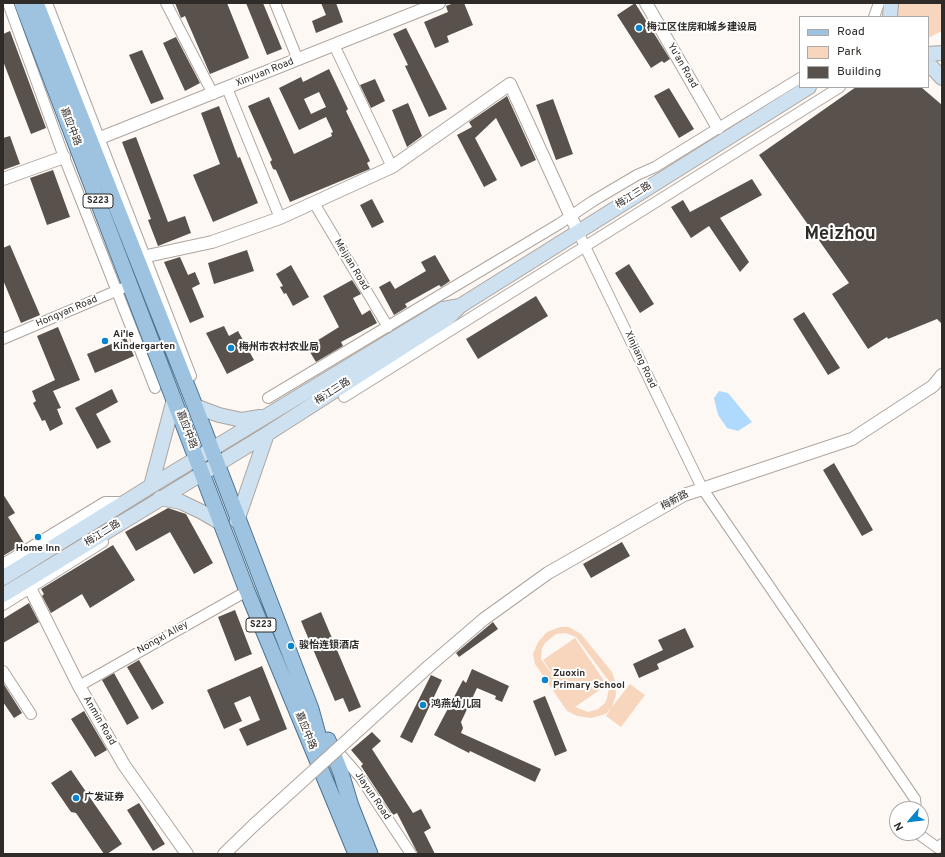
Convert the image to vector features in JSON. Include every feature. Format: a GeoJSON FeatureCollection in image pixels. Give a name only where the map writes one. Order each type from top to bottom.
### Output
{"type":"FeatureCollection","features":[{"type":"Feature","properties":{"kind":"main road","name":"嘉应中路"},"geometry":{"type":"LineString","coordinates":[[22,3],[124,288],[174,399],[247,591],[356,854]]}},
{"type":"Feature","properties":{"kind":"main road","name":"嘉应中路"},"geometry":{"type":"LineString","coordinates":[[41,4],[95,141],[237,521],[311,709],[318,737],[362,854]]}},
{"type":"Feature","properties":{"kind":"main road"},"geometry":{"type":"LineString","coordinates":[[929,54],[942,53]]}},
{"type":"Feature","properties":{"kind":"main road"},"geometry":{"type":"LineString","coordinates":[[929,64],[942,78]]}},
{"type":"Feature","properties":{"kind":"main road","name":"梅江三路"},"geometry":{"type":"LineString","coordinates":[[202,473],[267,434],[448,318],[460,306],[807,88]]}},
{"type":"Feature","properties":{"kind":"main road","name":"梅江三路"},"geometry":{"type":"LineString","coordinates":[[196,458],[443,309],[460,306]]}},
{"type":"Feature","properties":{"kind":"main road"},"geometry":{"type":"LineString","coordinates":[[151,486],[174,399]]}},
{"type":"Feature","properties":{"kind":"main road"},"geometry":{"type":"LineString","coordinates":[[195,406],[218,415],[242,420],[266,416]]}},
{"type":"Feature","properties":{"kind":"main road"},"geometry":{"type":"LineString","coordinates":[[237,521],[267,434]]}},
{"type":"Feature","properties":{"kind":"main road","name":"梅江二路"},"geometry":{"type":"LineString","coordinates":[[3,578],[196,458]]}},
{"type":"Feature","properties":{"kind":"main road","name":"梅江二路"},"geometry":{"type":"LineString","coordinates":[[3,595],[31,583],[123,521],[202,473]]}},
{"type":"Feature","properties":{"kind":"main road"},"geometry":{"type":"LineString","coordinates":[[160,498],[181,502],[221,523]]}},
{"type":"Feature","properties":{"kind":"main road"},"geometry":{"type":"LineString","coordinates":[[311,709],[329,740],[351,806],[370,854]]}},
{"type":"Feature","properties":{"kind":"main road"},"geometry":{"type":"LineString","coordinates":[[303,725],[308,758],[313,773],[348,854]]}},
{"type":"Feature","properties":{"kind":"street"},"geometry":{"type":"LineString","coordinates":[[8,3],[64,158],[124,288],[155,388]]}},
{"type":"Feature","properties":{"kind":"street"},"geometry":{"type":"LineString","coordinates":[[166,3],[213,94]]}},
{"type":"Feature","properties":{"kind":"street"},"geometry":{"type":"LineString","coordinates":[[275,3],[298,60]]}},
{"type":"Feature","properties":{"kind":"street","name":"Xinyuan Road"},"geometry":{"type":"LineString","coordinates":[[95,141],[439,3]]}},
{"type":"Feature","properties":{"kind":"street","name":"Yu'an Road"},"geometry":{"type":"LineString","coordinates":[[646,3],[718,128]]}},
{"type":"Feature","properties":{"kind":"street"},"geometry":{"type":"LineString","coordinates":[[874,16],[879,3]]}},
{"type":"Feature","properties":{"kind":"street"},"geometry":{"type":"LineString","coordinates":[[334,45],[392,167]]}},
{"type":"Feature","properties":{"kind":"street"},"geometry":{"type":"LineString","coordinates":[[268,398],[559,224],[593,200],[637,175],[655,167],[799,79]]}},
{"type":"Feature","properties":{"kind":"street"},"geometry":{"type":"LineString","coordinates":[[147,256],[212,242],[280,218],[392,167],[510,84],[578,232]]}},
{"type":"Feature","properties":{"kind":"street"},"geometry":{"type":"LineString","coordinates":[[226,88],[280,218]]}},
{"type":"Feature","properties":{"kind":"street"},"geometry":{"type":"LineString","coordinates":[[344,396],[838,88]]}},
{"type":"Feature","properties":{"kind":"street"},"geometry":{"type":"LineString","coordinates":[[95,141],[193,380]]}},
{"type":"Feature","properties":{"kind":"street"},"geometry":{"type":"LineString","coordinates":[[3,179],[64,158]]}},
{"type":"Feature","properties":{"kind":"street","name":"Meijian Road"},"geometry":{"type":"LineString","coordinates":[[314,203],[388,327]]}},
{"type":"Feature","properties":{"kind":"street","name":"Xinjiang Road"},"geometry":{"type":"LineString","coordinates":[[578,232],[702,488],[915,801]]}},
{"type":"Feature","properties":{"kind":"street","name":"Hongyan Road"},"geometry":{"type":"LineString","coordinates":[[3,339],[124,288]]}},
{"type":"Feature","properties":{"kind":"street","name":"梅新路"},"geometry":{"type":"LineString","coordinates":[[224,854],[428,667],[484,619],[548,573],[684,495],[852,439],[933,386],[942,375]]}},
{"type":"Feature","properties":{"kind":"street"},"geometry":{"type":"LineString","coordinates":[[3,564],[105,502],[125,502]]}},
{"type":"Feature","properties":{"kind":"street"},"geometry":{"type":"LineString","coordinates":[[3,605],[31,583]]}},
{"type":"Feature","properties":{"kind":"street","name":"Anmin Road"},"geometry":{"type":"LineString","coordinates":[[31,583],[79,686],[124,765],[187,854]]}},
{"type":"Feature","properties":{"kind":"street","name":"Nongxi Alley"},"geometry":{"type":"LineString","coordinates":[[79,686],[247,591]]}},
{"type":"Feature","properties":{"kind":"street"},"geometry":{"type":"LineString","coordinates":[[3,671],[31,714]]}},
{"type":"Feature","properties":{"kind":"street","name":"Jiayun Road"},"geometry":{"type":"LineString","coordinates":[[329,740],[360,777],[411,854]]}},
{"type":"Feature","properties":{"kind":"street"},"geometry":{"type":"LineString","coordinates":[[928,841],[938,848],[942,844]]}},
{"type":"Feature","properties":{"kind":"green space"},"geometry":{"type":"Polygon","coordinates":[[[890,3],[942,3],[942,31],[929,38],[929,16],[892,16],[890,3]]]}},
{"type":"Feature","properties":{"kind":"green space"},"geometry":{"type":"Polygon","coordinates":[[[560,627],[569,627],[581,634],[612,672],[615,681],[616,695],[612,707],[606,714],[591,718],[577,716],[567,711],[535,664],[533,654],[538,642],[547,632],[560,627]],[[565,633],[556,634],[545,643],[542,648],[541,659],[564,691],[543,660],[575,638],[607,685],[575,707],[588,712],[598,709],[605,703],[609,688],[608,680],[576,637],[565,633]]]}},
{"type":"Feature","properties":{"kind":"green space"},"geometry":{"type":"Polygon","coordinates":[[[630,684],[645,695],[621,727],[606,716],[630,684]]]}},
{"type":"Feature","properties":{"kind":"water"},"geometry":{"type":"Polygon","coordinates":[[[719,391],[728,393],[752,422],[738,431],[727,428],[718,415],[714,398],[719,391]]]}},
{"type":"Feature","properties":{"kind":"building"},"geometry":{"type":"Polygon","coordinates":[[[175,3],[227,3],[249,58],[210,74],[185,16],[181,18],[175,3]]]}},
{"type":"Feature","properties":{"kind":"building"},"geometry":{"type":"Polygon","coordinates":[[[246,3],[263,3],[282,49],[267,55],[246,3]]]}},
{"type":"Feature","properties":{"kind":"building"},"geometry":{"type":"Polygon","coordinates":[[[321,3],[336,3],[343,22],[316,33],[312,21],[326,15],[321,3]]]}},
{"type":"Feature","properties":{"kind":"building"},"geometry":{"type":"Polygon","coordinates":[[[454,3],[464,3],[473,25],[447,36],[449,42],[435,48],[424,22],[448,12],[446,6],[454,3]]]}},
{"type":"Feature","properties":{"kind":"building","name":"梅江区住房和城乡建设局"},"geometry":{"type":"Polygon","coordinates":[[[635,3],[670,59],[664,63],[662,61],[651,68],[617,15],[635,3]]]}},
{"type":"Feature","properties":{"kind":"building"},"geometry":{"type":"Polygon","coordinates":[[[406,28],[447,109],[429,117],[405,66],[408,65],[393,34],[406,28]]]}},
{"type":"Feature","properties":{"kind":"building"},"geometry":{"type":"Polygon","coordinates":[[[10,31],[46,128],[31,134],[3,61],[3,34],[10,31]]]}},
{"type":"Feature","properties":{"kind":"building"},"geometry":{"type":"Polygon","coordinates":[[[176,37],[200,83],[185,91],[163,43],[176,37]]]}},
{"type":"Feature","properties":{"kind":"building"},"geometry":{"type":"Polygon","coordinates":[[[142,50],[164,99],[151,104],[129,55],[142,50]]]}},
{"type":"Feature","properties":{"kind":"building"},"geometry":{"type":"Polygon","coordinates":[[[329,69],[348,109],[346,111],[370,161],[367,163],[370,169],[290,202],[276,170],[273,169],[270,162],[272,160],[248,106],[269,97],[294,154],[332,136],[331,133],[333,132],[326,117],[299,130],[279,88],[301,77],[303,82],[329,69]],[[319,92],[304,99],[311,114],[326,107],[319,92]]]}},
{"type":"Feature","properties":{"kind":"building"},"geometry":{"type":"Polygon","coordinates":[[[375,79],[385,101],[371,108],[360,85],[375,79]]]}},
{"type":"Feature","properties":{"kind":"building"},"geometry":{"type":"Polygon","coordinates":[[[669,88],[694,129],[679,138],[654,96],[669,88]]]}},
{"type":"Feature","properties":{"kind":"building"},"geometry":{"type":"Polygon","coordinates":[[[855,88],[922,88],[942,105],[942,324],[937,319],[888,339],[887,337],[868,349],[832,294],[849,283],[759,155],[855,88]]]}},
{"type":"Feature","properties":{"kind":"building"},"geometry":{"type":"Polygon","coordinates":[[[507,96],[536,160],[521,167],[496,118],[475,138],[497,180],[484,187],[457,135],[472,127],[469,122],[507,96]]]}},
{"type":"Feature","properties":{"kind":"building"},"geometry":{"type":"Polygon","coordinates":[[[553,99],[573,154],[556,160],[536,105],[553,99]]]}},
{"type":"Feature","properties":{"kind":"building"},"geometry":{"type":"Polygon","coordinates":[[[408,103],[422,136],[407,147],[392,110],[408,103]]]}},
{"type":"Feature","properties":{"kind":"building"},"geometry":{"type":"Polygon","coordinates":[[[219,106],[238,158],[240,157],[258,203],[213,222],[193,175],[220,164],[201,113],[219,106]]]}},
{"type":"Feature","properties":{"kind":"building"},"geometry":{"type":"Polygon","coordinates":[[[10,136],[20,164],[3,170],[3,138],[10,136]]]}},
{"type":"Feature","properties":{"kind":"building"},"geometry":{"type":"Polygon","coordinates":[[[136,137],[168,222],[185,216],[191,233],[158,246],[148,220],[151,219],[122,142],[136,137]]]}},
{"type":"Feature","properties":{"kind":"building"},"geometry":{"type":"Polygon","coordinates":[[[53,170],[70,217],[47,225],[30,178],[53,170]]]}},
{"type":"Feature","properties":{"kind":"building"},"geometry":{"type":"Polygon","coordinates":[[[752,179],[762,195],[720,218],[749,262],[740,272],[709,226],[691,238],[671,207],[683,200],[690,212],[752,179]]]}},
{"type":"Feature","properties":{"kind":"building"},"geometry":{"type":"Polygon","coordinates":[[[372,199],[384,222],[372,228],[360,205],[372,199]]]}},
{"type":"Feature","properties":{"kind":"building"},"geometry":{"type":"Polygon","coordinates":[[[10,245],[40,315],[21,323],[3,280],[3,248],[10,245]]]}},
{"type":"Feature","properties":{"kind":"building"},"geometry":{"type":"Polygon","coordinates":[[[247,250],[254,271],[214,284],[208,263],[247,250]]]}},
{"type":"Feature","properties":{"kind":"building"},"geometry":{"type":"Polygon","coordinates":[[[435,255],[450,281],[441,287],[439,285],[405,304],[407,307],[394,315],[379,287],[390,281],[395,289],[426,271],[421,262],[435,255]]]}},
{"type":"Feature","properties":{"kind":"building"},"geometry":{"type":"Polygon","coordinates":[[[180,257],[188,275],[195,272],[200,284],[192,288],[204,317],[190,323],[164,262],[180,257]]]}},
{"type":"Feature","properties":{"kind":"building"},"geometry":{"type":"Polygon","coordinates":[[[629,264],[654,304],[640,313],[615,273],[629,264]]]}},
{"type":"Feature","properties":{"kind":"building"},"geometry":{"type":"Polygon","coordinates":[[[291,265],[309,297],[293,306],[286,293],[284,294],[280,287],[283,286],[276,274],[291,265]]]}},
{"type":"Feature","properties":{"kind":"building"},"geometry":{"type":"Polygon","coordinates":[[[352,280],[361,294],[353,298],[362,315],[370,310],[377,323],[341,342],[343,346],[316,362],[307,347],[339,327],[323,296],[352,280]]]}},
{"type":"Feature","properties":{"kind":"building"},"geometry":{"type":"Polygon","coordinates":[[[536,296],[548,316],[478,359],[466,339],[536,296]]]}},
{"type":"Feature","properties":{"kind":"building"},"geometry":{"type":"Polygon","coordinates":[[[804,312],[840,368],[828,375],[793,319],[804,312]]]}},
{"type":"Feature","properties":{"kind":"building","name":"梅州市农村农业局"},"geometry":{"type":"Polygon","coordinates":[[[224,326],[229,336],[238,331],[254,360],[227,374],[206,333],[224,326]]]}},
{"type":"Feature","properties":{"kind":"building"},"geometry":{"type":"Polygon","coordinates":[[[58,327],[80,380],[53,391],[61,408],[57,409],[63,424],[50,431],[45,420],[42,421],[33,403],[36,401],[32,391],[55,380],[37,336],[58,327]]]}},
{"type":"Feature","properties":{"kind":"building"},"geometry":{"type":"Polygon","coordinates":[[[126,338],[134,356],[95,373],[87,354],[126,338]]]}},
{"type":"Feature","properties":{"kind":"building"},"geometry":{"type":"Polygon","coordinates":[[[112,389],[118,402],[96,414],[111,442],[97,449],[75,408],[112,389]]]}},
{"type":"Feature","properties":{"kind":"building"},"geometry":{"type":"Polygon","coordinates":[[[834,463],[873,530],[862,536],[823,470],[834,463]]]}},
{"type":"Feature","properties":{"kind":"building"},"geometry":{"type":"Polygon","coordinates":[[[3,494],[15,513],[8,517],[24,543],[3,556],[3,494]]]}},
{"type":"Feature","properties":{"kind":"building"},"geometry":{"type":"Polygon","coordinates":[[[168,508],[186,514],[213,563],[194,574],[170,532],[136,551],[125,532],[168,508]]]}},
{"type":"Feature","properties":{"kind":"building"},"geometry":{"type":"Polygon","coordinates":[[[622,542],[630,556],[591,578],[583,564],[622,542]]]}},
{"type":"Feature","properties":{"kind":"building"},"geometry":{"type":"Polygon","coordinates":[[[113,545],[135,580],[90,608],[82,594],[51,613],[42,596],[44,594],[41,589],[113,545]]]}},
{"type":"Feature","properties":{"kind":"building"},"geometry":{"type":"Polygon","coordinates":[[[29,603],[39,622],[3,643],[3,619],[29,603]]]}},
{"type":"Feature","properties":{"kind":"building"},"geometry":{"type":"Polygon","coordinates":[[[235,610],[252,654],[235,661],[218,617],[235,610]]]}},
{"type":"Feature","properties":{"kind":"building"},"geometry":{"type":"Polygon","coordinates":[[[321,612],[361,707],[349,712],[343,698],[335,701],[301,621],[321,612]]]}},
{"type":"Feature","properties":{"kind":"building"},"geometry":{"type":"Polygon","coordinates":[[[493,622],[498,629],[459,657],[456,653],[493,622]]]}},
{"type":"Feature","properties":{"kind":"building"},"geometry":{"type":"Polygon","coordinates":[[[685,628],[694,647],[657,664],[659,669],[639,678],[633,664],[663,650],[658,640],[685,628]]]}},
{"type":"Feature","properties":{"kind":"building"},"geometry":{"type":"Polygon","coordinates":[[[139,660],[164,703],[152,710],[127,667],[139,660]]]}},
{"type":"Feature","properties":{"kind":"building"},"geometry":{"type":"Polygon","coordinates":[[[262,666],[287,729],[247,746],[239,729],[260,720],[250,696],[234,703],[242,721],[224,729],[207,690],[262,666]]]}},
{"type":"Feature","properties":{"kind":"building"},"geometry":{"type":"Polygon","coordinates":[[[472,669],[509,686],[502,702],[495,699],[496,696],[477,688],[461,722],[463,728],[461,733],[541,769],[535,782],[470,751],[469,753],[434,735],[463,680],[466,683],[472,669]]]}},
{"type":"Feature","properties":{"kind":"building"},"geometry":{"type":"Polygon","coordinates":[[[114,673],[139,718],[127,725],[102,680],[114,673]]]}},
{"type":"Feature","properties":{"kind":"building"},"geometry":{"type":"Polygon","coordinates":[[[431,675],[442,680],[412,743],[400,737],[431,675]]]}},
{"type":"Feature","properties":{"kind":"building"},"geometry":{"type":"Polygon","coordinates":[[[3,683],[22,713],[14,718],[3,702],[3,683]]]}},
{"type":"Feature","properties":{"kind":"building"},"geometry":{"type":"Polygon","coordinates":[[[545,696],[567,751],[555,756],[533,701],[545,696]]]}},
{"type":"Feature","properties":{"kind":"building"},"geometry":{"type":"Polygon","coordinates":[[[84,711],[107,750],[95,757],[71,719],[84,711]]]}},
{"type":"Feature","properties":{"kind":"building"},"geometry":{"type":"Polygon","coordinates":[[[372,732],[381,741],[372,749],[413,813],[421,809],[431,828],[424,832],[435,854],[418,854],[397,813],[393,815],[361,766],[363,764],[351,750],[372,732]]]}},
{"type":"Feature","properties":{"kind":"building","name":"广发证券"},"geometry":{"type":"Polygon","coordinates":[[[71,770],[122,844],[107,854],[104,854],[76,813],[71,812],[51,783],[71,770]]]}},
{"type":"Feature","properties":{"kind":"building"},"geometry":{"type":"Polygon","coordinates":[[[139,803],[165,844],[153,851],[127,810],[139,803]]]}},
{"type":"Feature","properties":{"kind":"place","name":"梅江区住房和城乡建设局"},"geometry":{"type":"Point","coordinates":[639,28]}},
{"type":"Feature","properties":{"kind":"place","name":"Ai'le Kindergarten"},"geometry":{"type":"Point","coordinates":[105,341]}},
{"type":"Feature","properties":{"kind":"place","name":"梅州市农村农业局"},"geometry":{"type":"Point","coordinates":[231,348]}},
{"type":"Feature","properties":{"kind":"place","name":"Home Inn"},"geometry":{"type":"Point","coordinates":[38,537]}},
{"type":"Feature","properties":{"kind":"place","name":"骏怡连锁酒店"},"geometry":{"type":"Point","coordinates":[291,646]}},
{"type":"Feature","properties":{"kind":"place","name":"Zuoxin Primary School"},"geometry":{"type":"Point","coordinates":[545,680]}},
{"type":"Feature","properties":{"kind":"place","name":"鸿燕幼儿园"},"geometry":{"type":"Point","coordinates":[423,705]}},
{"type":"Feature","properties":{"kind":"place","name":"广发证券"},"geometry":{"type":"Point","coordinates":[76,798]}},
{"type":"Feature","properties":{"kind":"district","name":"Meizhou"},"geometry":{"type":"Point","coordinates":[840,235]}}]}
